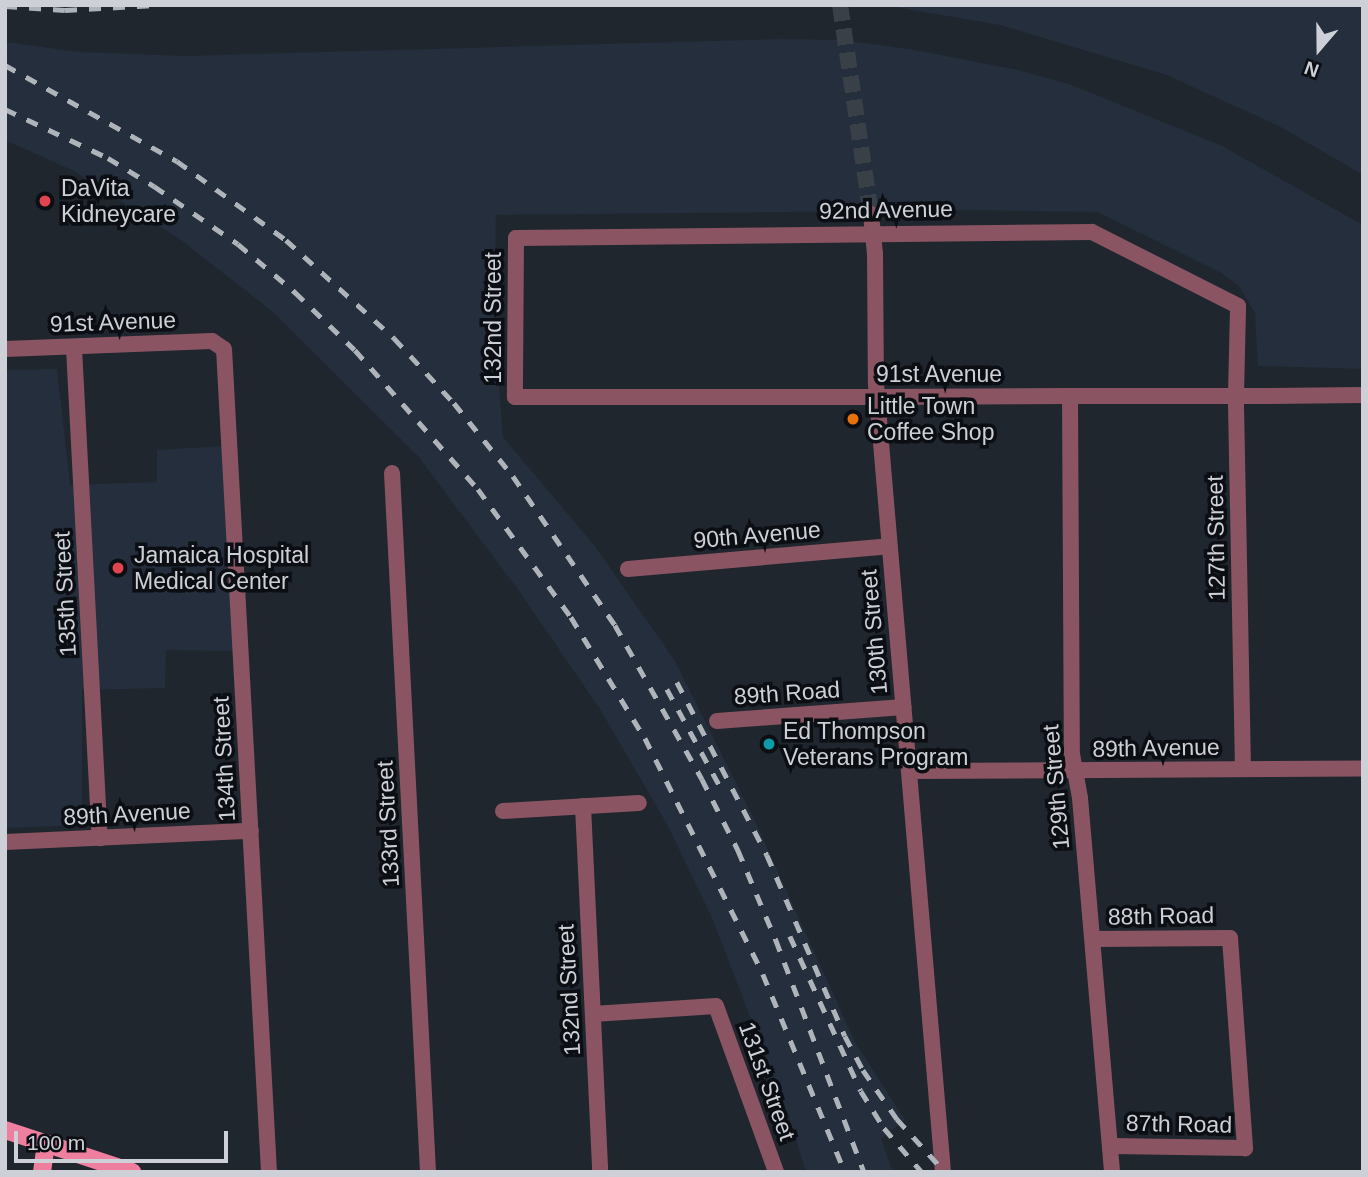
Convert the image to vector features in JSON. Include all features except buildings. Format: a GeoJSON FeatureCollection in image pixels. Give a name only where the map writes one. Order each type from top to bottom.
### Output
{"type":"FeatureCollection","features":[{"type":"Feature","properties":{"kind":"main road"},"geometry":{"type":"LineString","coordinates":[[5,1130],[132,1172]]}},
{"type":"Feature","properties":{"kind":"main road"},"geometry":{"type":"LineString","coordinates":[[42,1172],[46,1143]]}},
{"type":"Feature","properties":{"kind":"street","name":"130th Street"},"geometry":{"type":"LineString","coordinates":[[871,214],[878,397],[943,1172]]}},
{"type":"Feature","properties":{"kind":"street","name":"92nd Avenue"},"geometry":{"type":"LineString","coordinates":[[516,238],[873,232],[1092,232],[1238,306]]}},
{"type":"Feature","properties":{"kind":"street","name":"132nd Street"},"geometry":{"type":"LineString","coordinates":[[515,397],[516,238]]}},
{"type":"Feature","properties":{"kind":"street","name":"127th Street"},"geometry":{"type":"LineString","coordinates":[[1238,306],[1236,396],[1243,769]]}},
{"type":"Feature","properties":{"kind":"street","name":"91st Avenue"},"geometry":{"type":"LineString","coordinates":[[5,349],[212,341],[221,345]]}},
{"type":"Feature","properties":{"kind":"street","name":"134th Street"},"geometry":{"type":"LineString","coordinates":[[221,345],[226,353],[269,1172]]}},
{"type":"Feature","properties":{"kind":"street","name":"135th Street"},"geometry":{"type":"LineString","coordinates":[[74,348],[100,838]]}},
{"type":"Feature","properties":{"kind":"street","name":"91st Avenue"},"geometry":{"type":"LineString","coordinates":[[515,397],[1363,395]]}},
{"type":"Feature","properties":{"kind":"street","name":"129th Street"},"geometry":{"type":"LineString","coordinates":[[1070,396],[1074,772],[1080,798],[1112,1172]]}},
{"type":"Feature","properties":{"kind":"street","name":"133rd Street"},"geometry":{"type":"LineString","coordinates":[[392,473],[428,1172]]}},
{"type":"Feature","properties":{"kind":"street","name":"90th Avenue"},"geometry":{"type":"LineString","coordinates":[[628,569],[890,546]]}},
{"type":"Feature","properties":{"kind":"street","name":"89th Road"},"geometry":{"type":"LineString","coordinates":[[717,721],[903,707]]}},
{"type":"Feature","properties":{"kind":"street","name":"89th Avenue"},"geometry":{"type":"LineString","coordinates":[[909,771],[1363,769]]}},
{"type":"Feature","properties":{"kind":"street"},"geometry":{"type":"LineString","coordinates":[[503,811],[639,803]]}},
{"type":"Feature","properties":{"kind":"street","name":"132nd Street"},"geometry":{"type":"LineString","coordinates":[[583,806],[600,1172]]}},
{"type":"Feature","properties":{"kind":"street","name":"89th Avenue"},"geometry":{"type":"LineString","coordinates":[[5,842],[251,831]]}},
{"type":"Feature","properties":{"kind":"street","name":"88th Road"},"geometry":{"type":"LineString","coordinates":[[1093,939],[1230,938],[1245,1148]]}},
{"type":"Feature","properties":{"kind":"street","name":"131st Street"},"geometry":{"type":"LineString","coordinates":[[593,1014],[716,1006],[776,1172]]}},
{"type":"Feature","properties":{"kind":"street","name":"87th Road"},"geometry":{"type":"LineString","coordinates":[[1111,1146],[1245,1148]]}},
{"type":"Feature","properties":{"kind":"shaded area"},"geometry":{"type":"Polygon","coordinates":[[[884,5],[1363,5],[1363,175],[1279,126],[1164,74],[1000,25],[884,5]]]}},
{"type":"Feature","properties":{"kind":"shaded area"},"geometry":{"type":"Polygon","coordinates":[[[781,39],[842,40],[915,50],[1018,70],[1069,84],[1222,146],[1363,225],[1363,369],[1258,366],[1255,313],[1238,285],[1221,273],[1098,212],[964,210],[496,215],[494,322],[503,437],[594,545],[675,661],[754,819],[855,1042],[905,1120],[881,1139],[893,1172],[806,1172],[789,1117],[712,918],[668,826],[600,709],[519,591],[418,456],[273,312],[181,240],[74,171],[5,140],[5,42],[79,52],[186,56],[781,39]]]}},
{"type":"Feature","properties":{"kind":"shaded area","name":"Jamaica Hospital Medical Center"},"geometry":{"type":"Polygon","coordinates":[[[57,369],[70,485],[157,482],[157,450],[223,446],[237,651],[166,650],[165,688],[82,690],[82,825],[5,828],[5,370],[57,369]]]}},
{"type":"Feature","properties":{"kind":"tunnel"},"geometry":{"type":"LineString","coordinates":[[840,5],[871,214]]}},
{"type":"Feature","properties":{"kind":"railway"},"geometry":{"type":"LineString","coordinates":[[5,6],[65,10],[156,5]]}},
{"type":"Feature","properties":{"kind":"railway"},"geometry":{"type":"LineString","coordinates":[[5,65],[177,161],[286,240],[394,338],[454,403],[513,476],[615,625],[702,779],[738,850],[776,940],[864,1172]]}},
{"type":"Feature","properties":{"kind":"railway"},"geometry":{"type":"LineString","coordinates":[[5,109],[108,158],[238,244],[295,292],[355,350],[478,489],[571,617],[645,738],[763,974],[845,1172]]}},
{"type":"Feature","properties":{"kind":"railway"},"geometry":{"type":"LineString","coordinates":[[677,682],[767,855],[845,1036],[863,1070],[897,1119],[945,1172]]}},
{"type":"Feature","properties":{"kind":"railway"},"geometry":{"type":"LineString","coordinates":[[667,689],[722,790]]}},
{"type":"Feature","properties":{"kind":"railway"},"geometry":{"type":"LineString","coordinates":[[790,936],[861,1091],[884,1128],[922,1172]]}},
{"type":"Feature","properties":{"kind":"place","name":"DaVita Kidneycare"},"geometry":{"type":"Point","coordinates":[45,201]}},
{"type":"Feature","properties":{"kind":"place","name":"Little Town Coffee Shop"},"geometry":{"type":"Point","coordinates":[853,419]}},
{"type":"Feature","properties":{"kind":"place","name":"Jamaica Hospital Medical Center"},"geometry":{"type":"Point","coordinates":[118,568]}},
{"type":"Feature","properties":{"kind":"place","name":"Ed Thompson Veterans Program"},"geometry":{"type":"Point","coordinates":[769,744]}}]}
